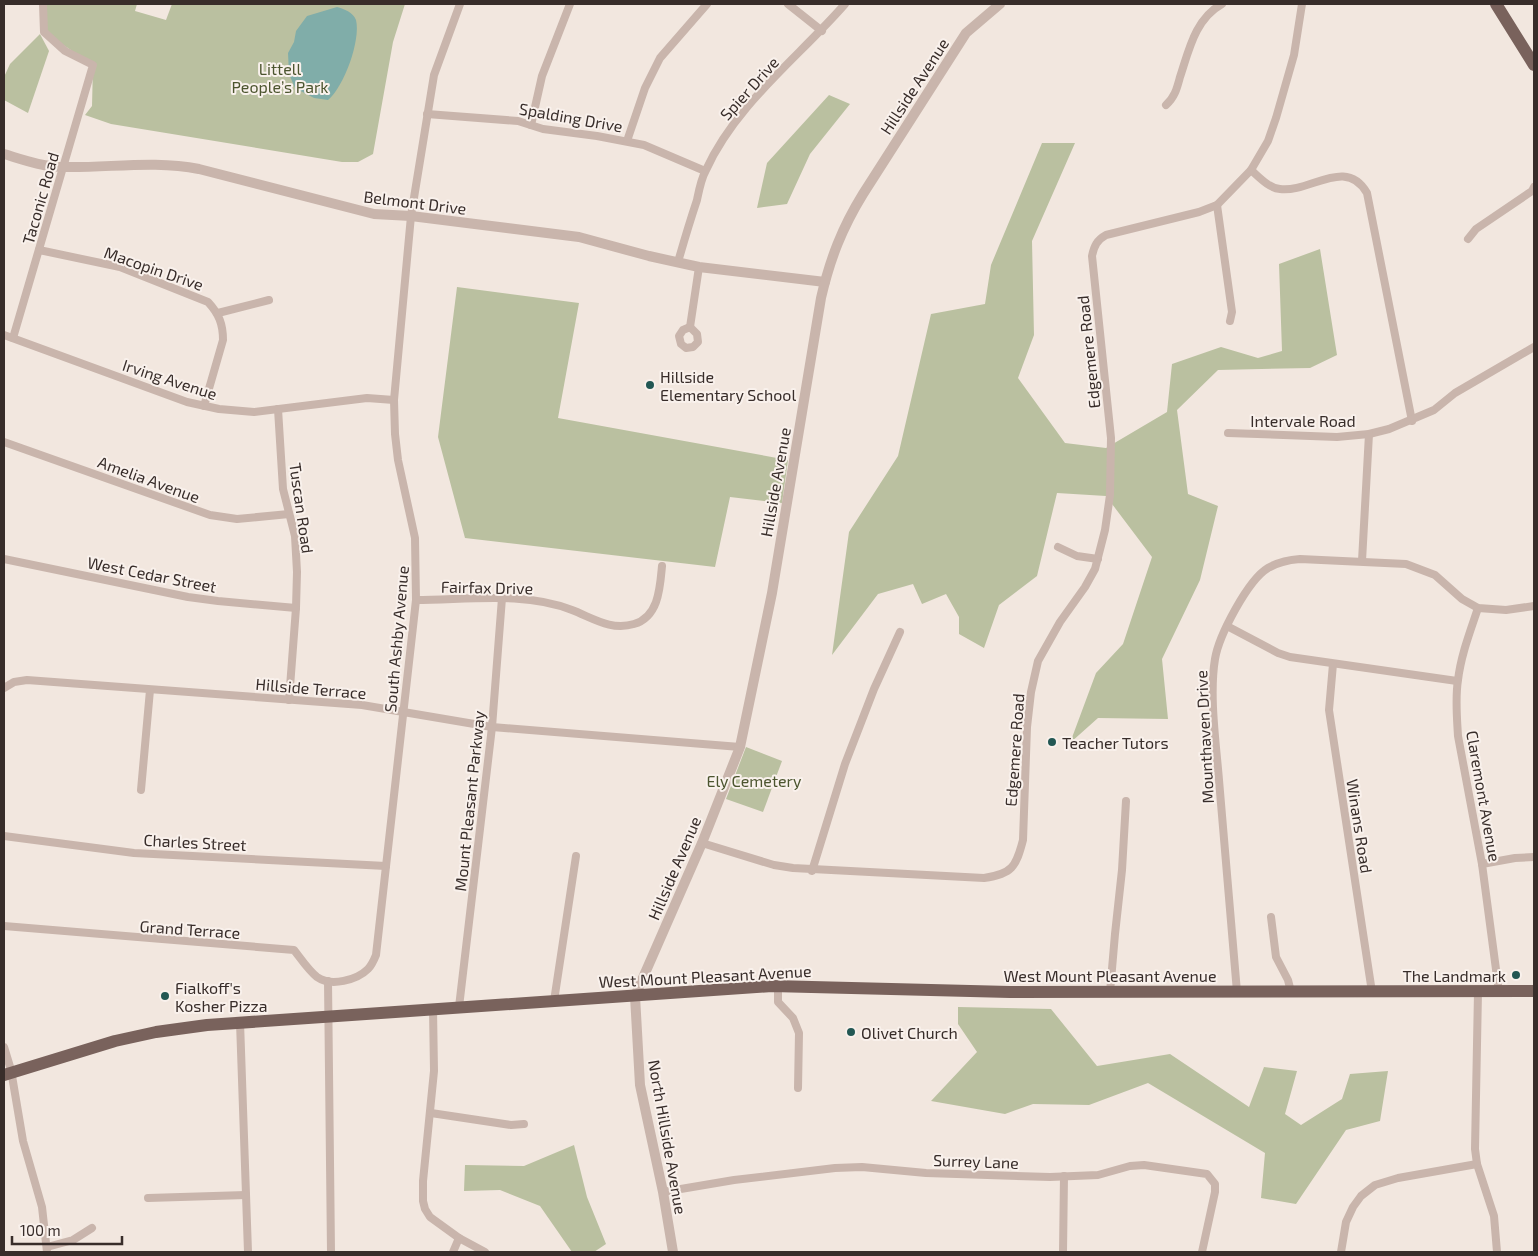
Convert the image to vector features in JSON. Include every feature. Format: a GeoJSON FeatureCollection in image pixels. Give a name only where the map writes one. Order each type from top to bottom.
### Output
{"type":"FeatureCollection","features":[{"type":"Feature","properties":{"kind":"main road"},"geometry":{"type":"LineString","coordinates":[[1496,4],[1534,65]]}},
{"type":"Feature","properties":{"kind":"main road","name":"West Mount Pleasant Avenue"},"geometry":{"type":"LineString","coordinates":[[7,1074],[115,1041],[155,1032],[240,1022],[778,986],[1010,992],[1534,991]]}},
{"type":"Feature","properties":{"kind":"street","name":"Taconic Road"},"geometry":{"type":"LineString","coordinates":[[13,338],[93,65],[65,51],[44,32],[43,4]]}},
{"type":"Feature","properties":{"kind":"street","name":"South Ashby Avenue"},"geometry":{"type":"LineString","coordinates":[[328,981],[351,979],[368,969],[376,955],[416,600],[415,538],[398,460],[394,400],[410,216],[434,75],[460,4]]}},
{"type":"Feature","properties":{"kind":"street"},"geometry":{"type":"LineString","coordinates":[[532,125],[542,76],[570,4]]}},
{"type":"Feature","properties":{"kind":"street"},"geometry":{"type":"LineString","coordinates":[[627,142],[644,88],[660,58],[707,4]]}},
{"type":"Feature","properties":{"kind":"street"},"geometry":{"type":"LineString","coordinates":[[788,4],[822,31]]}},
{"type":"Feature","properties":{"kind":"street","name":"Spier Drive"},"geometry":{"type":"LineString","coordinates":[[678,262],[705,171],[737,119],[752,101],[822,31],[845,4]]}},
{"type":"Feature","properties":{"kind":"street","name":"Hillside Avenue"},"geometry":{"type":"LineString","coordinates":[[635,996],[702,843],[740,747],[770,602],[825,282],[836,244],[848,218],[966,33],[1000,4]]}},
{"type":"Feature","properties":{"kind":"street"},"geometry":{"type":"LineString","coordinates":[[1166,104],[1175,93],[1192,40],[1198,29],[1208,14],[1222,4]]}},
{"type":"Feature","properties":{"kind":"street","name":"Edgemere Road"},"geometry":{"type":"LineString","coordinates":[[702,843],[774,865],[812,870],[984,878],[1001,876],[1013,867],[1020,854],[1023,840],[1027,727],[1031,692],[1038,661],[1060,622],[1085,587],[1098,559],[1105,530],[1110,494],[1111,438],[1092,262],[1093,249],[1100,239],[1106,235],[1217,206],[1251,170],[1268,141],[1276,118],[1294,55],[1300,4]]}},
{"type":"Feature","properties":{"kind":"street","name":"Spalding Drive"},"geometry":{"type":"LineString","coordinates":[[427,114],[518,121],[544,129],[644,144],[705,171]]}},
{"type":"Feature","properties":{"kind":"street","name":"Belmont Drive"},"geometry":{"type":"LineString","coordinates":[[4,154],[33,163],[64,168],[159,164],[179,165],[374,214],[410,216],[579,237],[699,267],[825,282]]}},
{"type":"Feature","properties":{"kind":"street"},"geometry":{"type":"LineString","coordinates":[[1251,170],[1272,187],[1281,190],[1341,176],[1360,183],[1367,193],[1412,421]]}},
{"type":"Feature","properties":{"kind":"street"},"geometry":{"type":"LineString","coordinates":[[1468,239],[1476,229],[1534,188]]}},
{"type":"Feature","properties":{"kind":"street"},"geometry":{"type":"LineString","coordinates":[[1217,206],[1232,312],[1230,321]]}},
{"type":"Feature","properties":{"kind":"street","name":"Macopin Drive"},"geometry":{"type":"LineString","coordinates":[[40,250],[120,267],[199,297],[208,302],[218,313]]}},
{"type":"Feature","properties":{"kind":"street"},"geometry":{"type":"LineString","coordinates":[[690,327],[699,267]]}},
{"type":"Feature","properties":{"kind":"street"},"geometry":{"type":"LineString","coordinates":[[204,406],[223,340],[218,313],[269,300]]}},
{"type":"Feature","properties":{"kind":"street","name":"Irving Avenue"},"geometry":{"type":"LineString","coordinates":[[4,334],[187,402],[204,406],[254,412],[367,398],[394,400]]}},
{"type":"Feature","properties":{"kind":"street","name":"Intervale Road"},"geometry":{"type":"LineString","coordinates":[[1228,432],[1337,437],[1369,434],[1389,429],[1412,421],[1434,410],[1455,393],[1534,347]]}},
{"type":"Feature","properties":{"kind":"street","name":"Tuscan Road"},"geometry":{"type":"LineString","coordinates":[[278,409],[283,489],[295,536],[297,572],[289,700]]}},
{"type":"Feature","properties":{"kind":"street"},"geometry":{"type":"LineString","coordinates":[[1362,562],[1369,434]]}},
{"type":"Feature","properties":{"kind":"street","name":"Amelia Avenue"},"geometry":{"type":"LineString","coordinates":[[4,442],[210,515],[237,519],[289,514]]}},
{"type":"Feature","properties":{"kind":"street"},"geometry":{"type":"LineString","coordinates":[[1058,548],[1082,557],[1098,559]]}},
{"type":"Feature","properties":{"kind":"street","name":"West Cedar Street"},"geometry":{"type":"LineString","coordinates":[[4,559],[188,597],[296,608]]}},
{"type":"Feature","properties":{"kind":"street","name":"Mounthaven Drive"},"geometry":{"type":"LineString","coordinates":[[1236,992],[1213,690],[1215,656],[1227,626],[1251,583],[1266,569],[1277,563],[1300,559],[1406,564],[1435,574],[1462,599],[1478,608],[1506,610],[1534,606]]}},
{"type":"Feature","properties":{"kind":"street","name":"Fairfax Drive"},"geometry":{"type":"LineString","coordinates":[[416,600],[502,598],[556,605],[610,626],[634,624],[643,620],[657,602],[662,566]]}},
{"type":"Feature","properties":{"kind":"street","name":"Mount Pleasant Parkway"},"geometry":{"type":"LineString","coordinates":[[459,1007],[492,726],[502,598]]}},
{"type":"Feature","properties":{"kind":"street","name":"Claremont Avenue"},"geometry":{"type":"LineString","coordinates":[[1478,608],[1466,643],[1458,681],[1458,736],[1482,864],[1499,992]]}},
{"type":"Feature","properties":{"kind":"street"},"geometry":{"type":"LineString","coordinates":[[1227,626],[1278,653],[1290,657],[1458,681]]}},
{"type":"Feature","properties":{"kind":"street"},"geometry":{"type":"LineString","coordinates":[[812,870],[845,764],[874,689],[900,632]]}},
{"type":"Feature","properties":{"kind":"street","name":"Winans Road"},"geometry":{"type":"LineString","coordinates":[[1333,664],[1329,710],[1372,992]]}},
{"type":"Feature","properties":{"kind":"street","name":"Hillside Terrace"},"geometry":{"type":"LineString","coordinates":[[4,688],[14,682],[27,680],[362,705],[492,726],[740,747]]}},
{"type":"Feature","properties":{"kind":"street"},"geometry":{"type":"LineString","coordinates":[[141,790],[150,690]]}},
{"type":"Feature","properties":{"kind":"street"},"geometry":{"type":"LineString","coordinates":[[1110,992],[1122,870],[1126,801]]}},
{"type":"Feature","properties":{"kind":"street","name":"Charles Street"},"geometry":{"type":"LineString","coordinates":[[4,836],[134,853],[386,866]]}},
{"type":"Feature","properties":{"kind":"street"},"geometry":{"type":"LineString","coordinates":[[554,1001],[576,856]]}},
{"type":"Feature","properties":{"kind":"street"},"geometry":{"type":"LineString","coordinates":[[1482,864],[1515,858],[1534,857]]}},
{"type":"Feature","properties":{"kind":"street"},"geometry":{"type":"LineString","coordinates":[[1272,917],[1276,958],[1288,980],[1291,992]]}},
{"type":"Feature","properties":{"kind":"street","name":"Grand Terrace"},"geometry":{"type":"LineString","coordinates":[[4,926],[294,950],[316,977],[328,981]]}},
{"type":"Feature","properties":{"kind":"street"},"geometry":{"type":"LineString","coordinates":[[328,981],[331,1252]]}},
{"type":"Feature","properties":{"kind":"street"},"geometry":{"type":"LineString","coordinates":[[778,986],[778,1002],[793,1018],[799,1033],[798,1088]]}},
{"type":"Feature","properties":{"kind":"street"},"geometry":{"type":"LineString","coordinates":[[1478,992],[1474,1149],[1494,1216],[1497,1252]]}},
{"type":"Feature","properties":{"kind":"street","name":"North Hillside Avenue"},"geometry":{"type":"LineString","coordinates":[[635,996],[640,1085],[663,1192],[673,1252]]}},
{"type":"Feature","properties":{"kind":"street"},"geometry":{"type":"LineString","coordinates":[[434,1009],[434,1071],[423,1181],[423,1201],[425,1209],[430,1216],[460,1238],[485,1252]]}},
{"type":"Feature","properties":{"kind":"street"},"geometry":{"type":"LineString","coordinates":[[240,1022],[248,1252]]}},
{"type":"Feature","properties":{"kind":"street"},"geometry":{"type":"LineString","coordinates":[[4,1047],[11,1070],[7,1074],[22,1141],[42,1207],[47,1249],[73,1240],[92,1228]]}},
{"type":"Feature","properties":{"kind":"street"},"geometry":{"type":"LineString","coordinates":[[431,1114],[511,1125],[524,1124]]}},
{"type":"Feature","properties":{"kind":"street"},"geometry":{"type":"LineString","coordinates":[[1342,1252],[1346,1222],[1353,1207],[1361,1196],[1374,1185],[1398,1178],[1477,1164]]}},
{"type":"Feature","properties":{"kind":"street","name":"Surrey Lane"},"geometry":{"type":"LineString","coordinates":[[663,1192],[734,1180],[835,1168],[926,1173],[1064,1176],[1098,1175],[1130,1166],[1144,1165],[1207,1174],[1215,1184],[1215,1192],[1202,1252]]}},
{"type":"Feature","properties":{"kind":"street"},"geometry":{"type":"LineString","coordinates":[[1063,1252],[1064,1176]]}},
{"type":"Feature","properties":{"kind":"street"},"geometry":{"type":"LineString","coordinates":[[148,1198],[246,1195]]}},
{"type":"Feature","properties":{"kind":"street"},"geometry":{"type":"LineString","coordinates":[[453,1252],[460,1238]]}},
{"type":"Feature","properties":{"kind":"green space","name":"Littell People’s Park"},"geometry":{"type":"Polygon","coordinates":[[[46,4],[137,4],[135,11],[166,20],[172,4],[405,4],[393,42],[373,154],[358,162],[342,162],[111,124],[85,115],[92,106],[93,65],[44,32],[46,4]]]}},
{"type":"Feature","properties":{"kind":"green space"},"geometry":{"type":"Polygon","coordinates":[[[40,34],[49,51],[28,113],[4,100],[4,77],[10,64],[40,34]]]}},
{"type":"Feature","properties":{"kind":"green space"},"geometry":{"type":"Polygon","coordinates":[[[829,95],[850,104],[810,154],[787,204],[757,208],[767,163],[829,95]]]}},
{"type":"Feature","properties":{"kind":"green space"},"geometry":{"type":"Polygon","coordinates":[[[1042,143],[1075,143],[1032,241],[1034,335],[1018,378],[1065,443],[1106,448],[1167,412],[1172,364],[1221,347],[1258,358],[1282,351],[1279,264],[1320,249],[1337,355],[1310,368],[1218,370],[1177,410],[1188,494],[1218,506],[1200,580],[1162,659],[1168,719],[1098,718],[1070,743],[1096,673],[1123,644],[1152,557],[1106,496],[1057,493],[1037,576],[999,605],[984,648],[959,634],[959,617],[946,594],[922,604],[913,584],[878,594],[832,655],[849,532],[898,456],[931,314],[985,304],[991,265],[1042,143]]]}},
{"type":"Feature","properties":{"kind":"green space"},"geometry":{"type":"Polygon","coordinates":[[[457,287],[579,303],[558,418],[788,460],[782,503],[730,497],[715,567],[465,538],[438,437],[457,287]]]}},
{"type":"Feature","properties":{"kind":"green space","name":"Ely Cemetery"},"geometry":{"type":"Polygon","coordinates":[[[746,747],[782,761],[763,812],[726,799],[746,747]]]}},
{"type":"Feature","properties":{"kind":"green space"},"geometry":{"type":"Polygon","coordinates":[[[958,1007],[1051,1009],[1097,1066],[1170,1054],[1249,1107],[1264,1067],[1297,1071],[1285,1114],[1301,1125],[1342,1099],[1350,1074],[1388,1071],[1380,1121],[1346,1130],[1296,1204],[1261,1198],[1265,1153],[1148,1083],[1089,1105],[1033,1104],[1005,1114],[931,1101],[977,1052],[958,1024],[958,1007]]]}},
{"type":"Feature","properties":{"kind":"green space"},"geometry":{"type":"Polygon","coordinates":[[[574,1145],[587,1197],[606,1244],[594,1252],[572,1252],[540,1206],[500,1190],[464,1191],[465,1165],[524,1166],[574,1145]]]}},
{"type":"Feature","properties":{"kind":"water"},"geometry":{"type":"Polygon","coordinates":[[[337,7],[351,13],[355,17],[357,29],[354,51],[340,85],[334,94],[328,100],[314,98],[295,88],[289,74],[288,53],[294,42],[296,31],[307,16],[337,7]]]}},
{"type":"Feature","properties":{"kind":"place","name":"Hillside Elementary School"},"geometry":{"type":"Point","coordinates":[650,385]}},
{"type":"Feature","properties":{"kind":"place","name":"Teacher Tutors"},"geometry":{"type":"Point","coordinates":[1052,742]}},
{"type":"Feature","properties":{"kind":"place","name":"The Landmark"},"geometry":{"type":"Point","coordinates":[1516,975]}},
{"type":"Feature","properties":{"kind":"place","name":"Fialkoff's Kosher Pizza"},"geometry":{"type":"Point","coordinates":[165,996]}},
{"type":"Feature","properties":{"kind":"place","name":"Olivet Church"},"geometry":{"type":"Point","coordinates":[851,1032]}}]}
